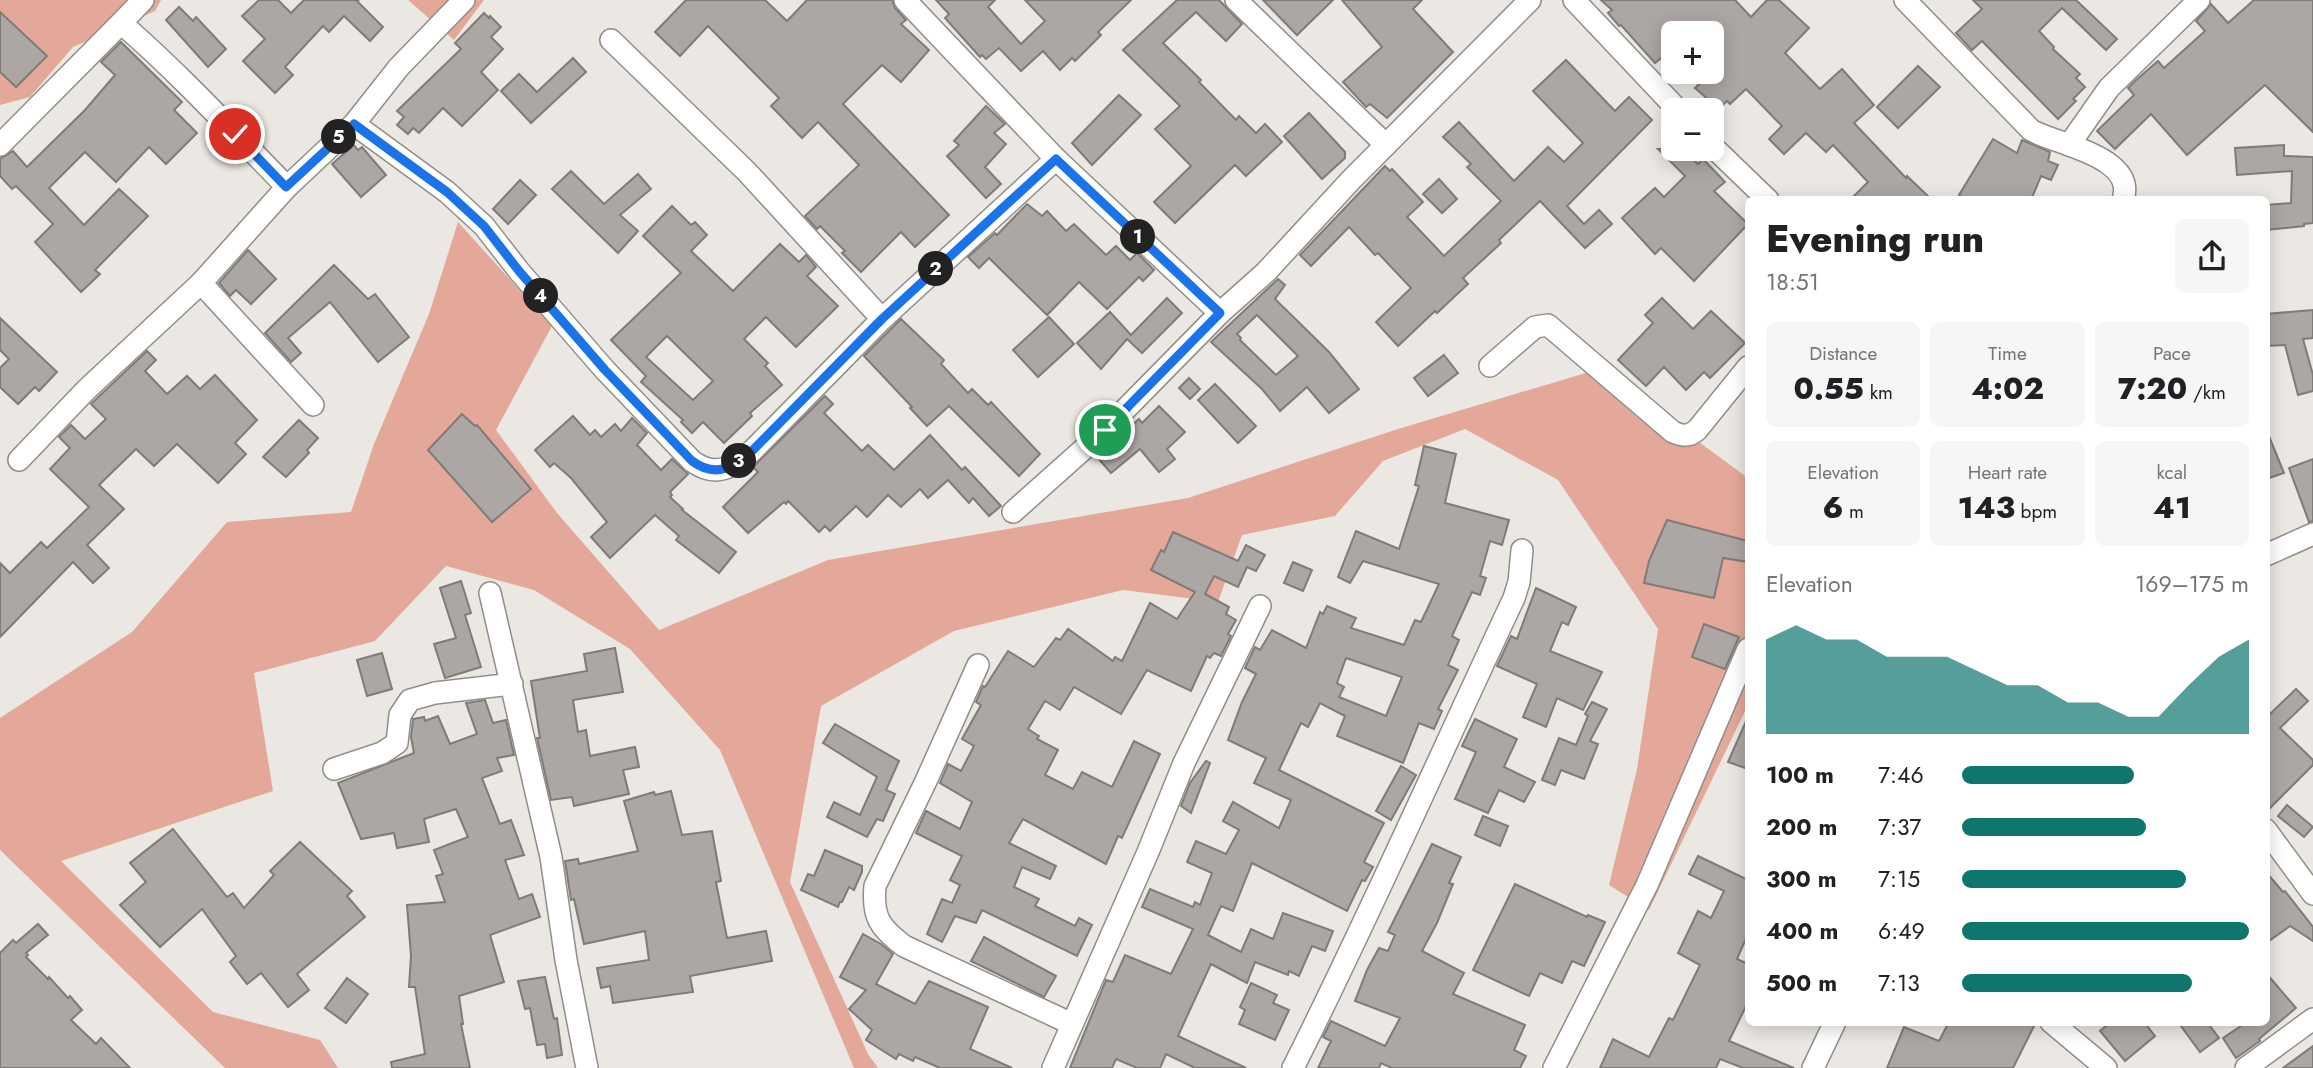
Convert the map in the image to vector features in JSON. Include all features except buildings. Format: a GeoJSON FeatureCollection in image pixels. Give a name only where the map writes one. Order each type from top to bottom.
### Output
{"type":"FeatureCollection","features":[{"type":"Feature","properties":{"kind":"street"},"geometry":{"type":"LineString","coordinates":[[0,145],[143,0]]}},
{"type":"Feature","properties":{"kind":"street"},"geometry":{"type":"LineString","coordinates":[[19,460],[86,390],[201,283],[286,187],[354,124],[398,67],[464,0]]}},
{"type":"Feature","properties":{"kind":"street"},"geometry":{"type":"LineString","coordinates":[[905,0],[1056,159],[1220,313]]}},
{"type":"Feature","properties":{"kind":"street"},"geometry":{"type":"LineString","coordinates":[[1236,0],[1386,145]]}},
{"type":"Feature","properties":{"kind":"street"},"geometry":{"type":"LineString","coordinates":[[1013,512],[1105,430],[1220,313],[1266,272],[1351,180],[1530,0]]}},
{"type":"Feature","properties":{"kind":"street"},"geometry":{"type":"LineString","coordinates":[[1574,0],[1667,98]]}},
{"type":"Feature","properties":{"kind":"street"},"geometry":{"type":"LineString","coordinates":[[1905,0],[2031,130],[2046,139],[2097,156],[2121,174],[2125,184],[2124,196]]}},
{"type":"Feature","properties":{"kind":"street"},"geometry":{"type":"LineString","coordinates":[[2069,145],[2109,88],[2199,0]]}},
{"type":"Feature","properties":{"kind":"street"},"geometry":{"type":"LineString","coordinates":[[121,23],[211,107],[286,187]]}},
{"type":"Feature","properties":{"kind":"street"},"geometry":{"type":"LineString","coordinates":[[611,40],[747,172],[882,319]]}},
{"type":"Feature","properties":{"kind":"street"},"geometry":{"type":"LineString","coordinates":[[354,124],[447,192],[484,226],[519,271],[605,370],[692,461],[703,469],[716,471],[727,468],[745,456],[882,319],[1056,159]]}},
{"type":"Feature","properties":{"kind":"street"},"geometry":{"type":"LineString","coordinates":[[1724,158],[1764,196]]}},
{"type":"Feature","properties":{"kind":"street"},"geometry":{"type":"LineString","coordinates":[[201,283],[313,405]]}},
{"type":"Feature","properties":{"kind":"street"},"geometry":{"type":"LineString","coordinates":[[1490,366],[1535,327],[1548,325],[1681,436],[1687,436],[1697,430],[1745,371]]}},
{"type":"Feature","properties":{"kind":"street"},"geometry":{"type":"LineString","coordinates":[[2270,553],[2313,534]]}},
{"type":"Feature","properties":{"kind":"street"},"geometry":{"type":"LineString","coordinates":[[1293,1068],[1353,947],[1514,598],[1519,582],[1522,550]]}},
{"type":"Feature","properties":{"kind":"street"},"geometry":{"type":"LineString","coordinates":[[490,593],[551,857],[566,960],[587,1068]]}},
{"type":"Feature","properties":{"kind":"street"},"geometry":{"type":"LineString","coordinates":[[1053,1068],[1149,852],[1184,763],[1260,606]]}},
{"type":"Feature","properties":{"kind":"street"},"geometry":{"type":"LineString","coordinates":[[1554,1068],[1647,886],[1745,656]]}},
{"type":"Feature","properties":{"kind":"street"},"geometry":{"type":"LineString","coordinates":[[978,665],[875,886],[873,904],[884,931],[904,946],[1072,1024]]}},
{"type":"Feature","properties":{"kind":"street"},"geometry":{"type":"LineString","coordinates":[[334,769],[391,749],[397,743],[401,715],[410,700],[435,693],[512,684]]}},
{"type":"Feature","properties":{"kind":"street"},"geometry":{"type":"LineString","coordinates":[[2270,835],[2313,894]]}},
{"type":"Feature","properties":{"kind":"street"},"geometry":{"type":"LineString","coordinates":[[2246,1068],[2313,1019]]}},
{"type":"Feature","properties":{"kind":"street"},"geometry":{"type":"LineString","coordinates":[[1813,1068],[1833,1026]]}},
{"type":"Feature","properties":{"kind":"street"},"geometry":{"type":"LineString","coordinates":[[2056,1026],[2106,1068]]}},
{"type":"Feature","properties":{"kind":"shaded area"},"geometry":{"type":"Polygon","coordinates":[[[0,0],[161,0],[155,11],[73,47],[30,97],[0,105],[0,0]]]}},
{"type":"Feature","properties":{"kind":"shaded area"},"geometry":{"type":"Polygon","coordinates":[[[408,0],[484,0],[454,40],[408,0]]]}},
{"type":"Feature","properties":{"kind":"shaded area"},"geometry":{"type":"Polygon","coordinates":[[[458,222],[552,326],[496,430],[557,513],[659,630],[828,560],[1188,498],[1398,429],[1599,369],[1745,476],[1745,711],[1649,910],[1609,885],[1637,769],[1658,629],[1558,480],[1465,429],[1383,461],[1335,516],[1242,535],[1218,602],[1123,590],[954,631],[821,706],[790,882],[868,1054],[878,1068],[854,1068],[720,750],[630,649],[534,590],[446,566],[375,641],[254,673],[273,791],[61,861],[213,1012],[320,1040],[338,1068],[225,1068],[0,850],[0,718],[132,632],[227,522],[351,512],[374,444],[429,314],[458,222]]]}},
{"type":"Feature","properties":{"kind":"route"},"geometry":{"type":"LineString","coordinates":[[235,134],[286,187],[354,124],[447,192],[484,226],[519,271],[605,370],[692,461],[703,469],[716,471],[737,463],[753,450],[882,319],[1056,159],[1220,313],[1105,430]]}}]}
